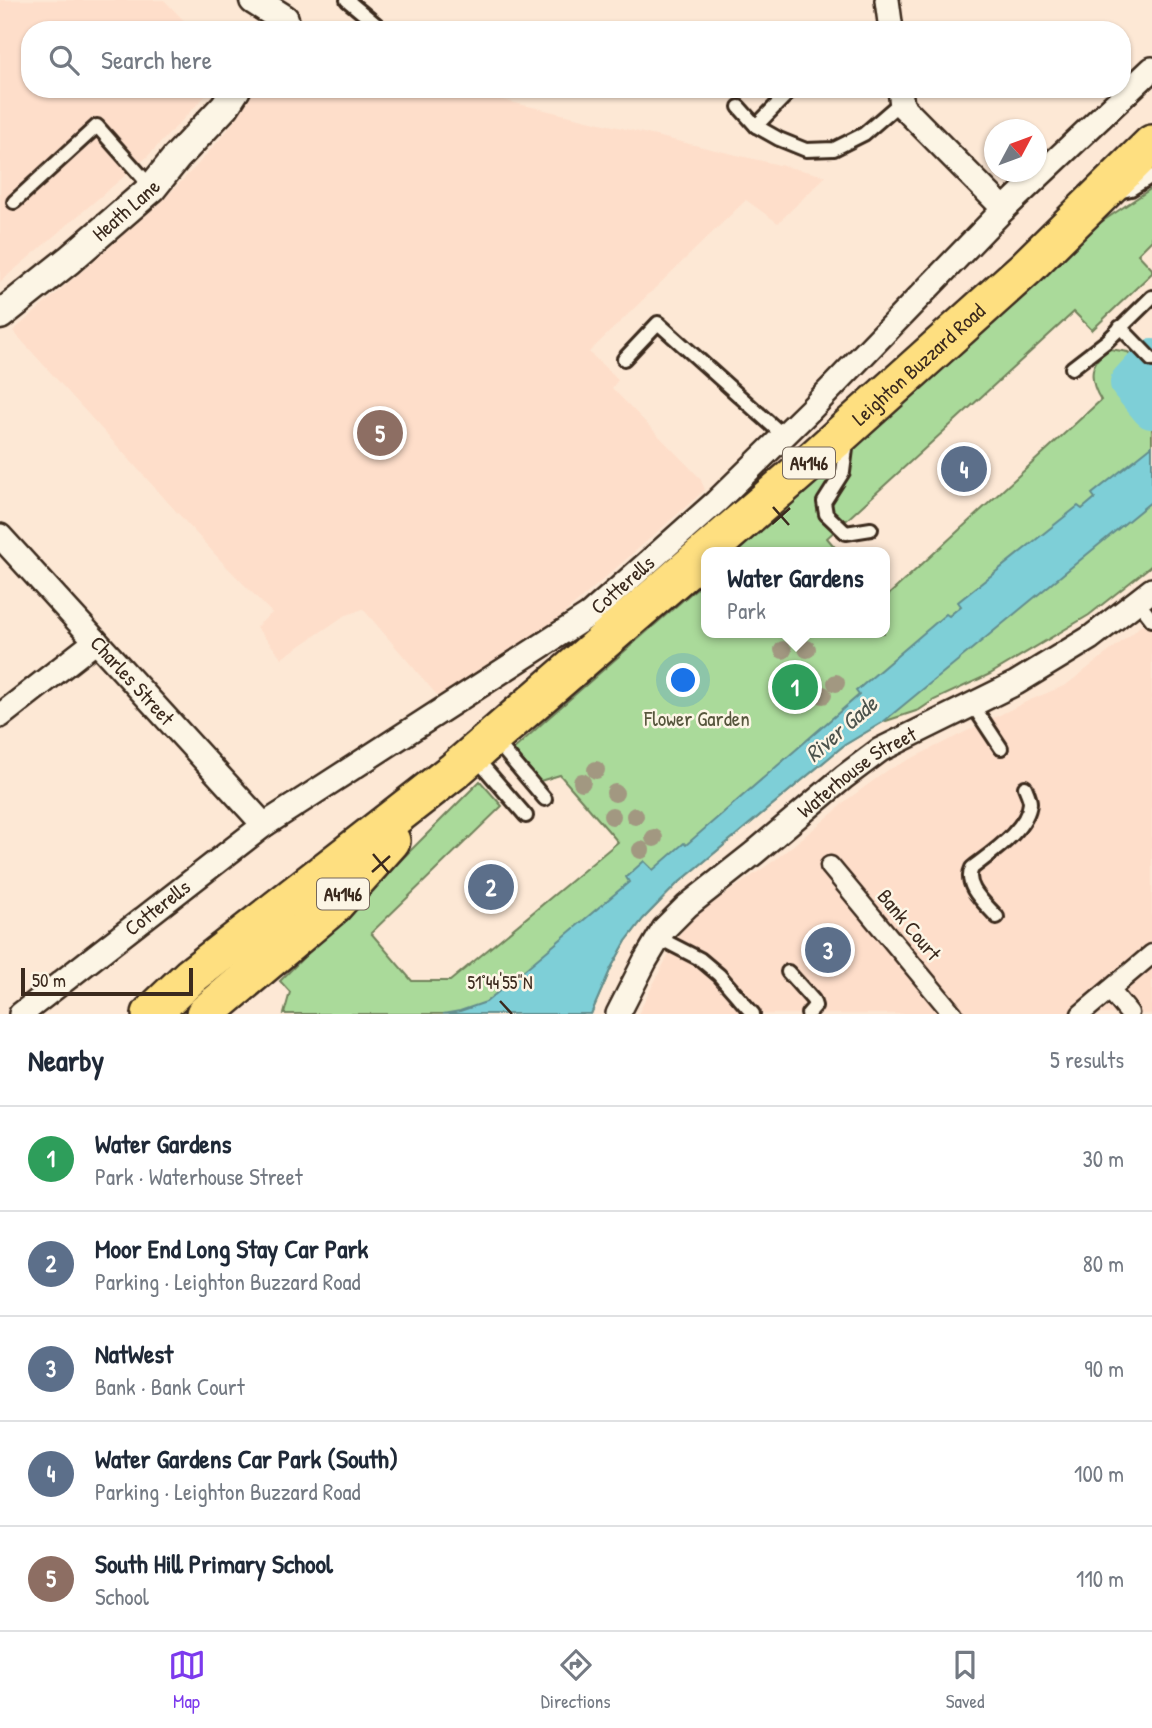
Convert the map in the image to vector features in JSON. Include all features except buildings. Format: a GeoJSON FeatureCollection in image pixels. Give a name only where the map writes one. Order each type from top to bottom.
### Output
{"type":"FeatureCollection","features":[{"type":"Feature","properties":{"kind":"main road","name":"Leighton Buzzard Road"},"geometry":{"type":"LineString","coordinates":[[711,547],[1026,268],[1152,144]]}},
{"type":"Feature","properties":{"kind":"main road","name":"Leighton Buzzard Road"},"geometry":{"type":"LineString","coordinates":[[151,1014],[191,976],[473,754],[701,556]]}},
{"type":"Feature","properties":{"kind":"main road","name":"Leighton Buzzard Road"},"geometry":{"type":"LineString","coordinates":[[216,1010],[332,906],[473,754]]}},
{"type":"Feature","properties":{"kind":"street"},"geometry":{"type":"LineString","coordinates":[[254,0],[284,16]]}},
{"type":"Feature","properties":{"kind":"street"},"geometry":{"type":"LineString","coordinates":[[887,0],[890,21]]}},
{"type":"Feature","properties":{"kind":"street","name":"Cotterells"},"geometry":{"type":"LineString","coordinates":[[1131,90],[1152,70]]}},
{"type":"Feature","properties":{"kind":"street","name":"Heath Lane"},"geometry":{"type":"LineString","coordinates":[[0,315],[152,188],[230,98]]}},
{"type":"Feature","properties":{"kind":"street"},"geometry":{"type":"LineString","coordinates":[[901,98],[902,106],[1004,209]]}},
{"type":"Feature","properties":{"kind":"street","name":"Cotterells"},"geometry":{"type":"LineString","coordinates":[[21,1014],[264,825],[589,615],[716,502],[784,436],[1004,209],[1122,98]]}},
{"type":"Feature","properties":{"kind":"street","name":"Charles Street"},"geometry":{"type":"LineString","coordinates":[[0,536],[264,825]]}},
{"type":"Feature","properties":{"kind":"street","name":"Waterhouse Street"},"geometry":{"type":"LineString","coordinates":[[618,1014],[664,929],[687,906],[844,777],[880,750],[1016,683],[1090,638],[1145,596]]}},
{"type":"Feature","properties":{"kind":"street"},"geometry":{"type":"LineString","coordinates":[[0,716],[96,641]]}},
{"type":"Feature","properties":{"kind":"street","name":"Bank Court"},"geometry":{"type":"LineString","coordinates":[[830,866],[953,1014]]}},
{"type":"Feature","properties":{"kind":"street"},"geometry":{"type":"LineString","coordinates":[[1081,1014],[1152,954]]}},
{"type":"Feature","properties":{"kind":"street"},"geometry":{"type":"LineString","coordinates":[[191,976],[216,1010]]}},
{"type":"Feature","properties":{"kind":"street"},"geometry":{"type":"LineString","coordinates":[[1110,990],[1129,1013]]}},
{"type":"Feature","properties":{"kind":"lane"},"geometry":{"type":"LineString","coordinates":[[347,0],[371,21]]}},
{"type":"Feature","properties":{"kind":"lane"},"geometry":{"type":"LineString","coordinates":[[756,126],[783,98]]}},
{"type":"Feature","properties":{"kind":"lane"},"geometry":{"type":"LineString","coordinates":[[739,107],[756,126],[779,139],[806,150],[834,149],[864,134],[899,98]]}},
{"type":"Feature","properties":{"kind":"lane"},"geometry":{"type":"LineString","coordinates":[[14,202],[97,126],[152,188]]}},
{"type":"Feature","properties":{"kind":"lane"},"geometry":{"type":"LineString","coordinates":[[1099,197],[1131,189],[1152,176]]}},
{"type":"Feature","properties":{"kind":"lane"},"geometry":{"type":"LineString","coordinates":[[1072,368],[1107,341],[1152,296]]}},
{"type":"Feature","properties":{"kind":"lane"},"geometry":{"type":"LineString","coordinates":[[624,359],[658,323],[784,436]]}},
{"type":"Feature","properties":{"kind":"lane"},"geometry":{"type":"LineString","coordinates":[[1120,327],[1150,358]]}},
{"type":"Feature","properties":{"kind":"lane"},"geometry":{"type":"LineString","coordinates":[[849,427],[844,472],[824,502],[826,514],[846,533],[871,529]]}},
{"type":"Feature","properties":{"kind":"lane"},"geometry":{"type":"LineString","coordinates":[[1145,596],[1152,620]]}},
{"type":"Feature","properties":{"kind":"lane"},"geometry":{"type":"LineString","coordinates":[[972,704],[1002,748]]}},
{"type":"Feature","properties":{"kind":"lane"},"geometry":{"type":"LineString","coordinates":[[473,754],[545,799]]}},
{"type":"Feature","properties":{"kind":"lane"},"geometry":{"type":"LineString","coordinates":[[473,754],[526,816]]}},
{"type":"Feature","properties":{"kind":"lane"},"geometry":{"type":"LineString","coordinates":[[997,917],[970,884],[968,875],[972,868],[1024,821],[1030,802],[1025,787]]}},
{"type":"Feature","properties":{"kind":"lane"},"geometry":{"type":"LineString","coordinates":[[659,938],[700,959],[719,975],[753,1014]]}},
{"type":"Feature","properties":{"kind":"lane"},"geometry":{"type":"LineString","coordinates":[[788,972],[813,1000],[815,1006],[808,1014]]}},
{"type":"Feature","properties":{"kind":"shaded area"},"geometry":{"type":"Polygon","coordinates":[[[0,0],[164,0],[184,21],[21,21],[21,98],[203,98],[147,157],[0,282],[0,0]]]}},
{"type":"Feature","properties":{"kind":"shaded area"},"geometry":{"type":"Polygon","coordinates":[[[249,98],[493,98],[826,176],[778,223],[746,200],[589,352],[618,380],[612,388],[700,478],[705,490],[558,619],[443,702],[363,609],[344,616],[282,658],[256,627],[272,613],[222,562],[13,331],[159,204],[199,163],[236,119],[249,98]]]}},
{"type":"Feature","properties":{"kind":"shaded area"},"geometry":{"type":"Polygon","coordinates":[[[1152,614],[1152,1014],[638,1014],[676,940],[691,918],[775,860],[844,802],[888,770],[1066,685],[1133,633],[1152,614]]]}},
{"type":"Feature","properties":{"kind":"green space"},"geometry":{"type":"Polygon","coordinates":[[[1152,188],[1152,240],[1138,254],[1152,269],[1152,273],[1092,330],[1074,312],[827,538],[835,547],[743,547],[1034,286],[1091,229],[1152,188]]]}},
{"type":"Feature","properties":{"kind":"green space","name":"Flower Garden"},"geometry":{"type":"Polygon","coordinates":[[[1110,349],[1128,352],[1150,375],[1142,384],[1150,392],[1152,390],[1152,565],[1089,615],[990,674],[934,700],[919,710],[883,722],[843,746],[676,885],[643,919],[626,941],[611,968],[591,1014],[284,1014],[290,992],[280,981],[480,781],[502,806],[371,933],[412,981],[450,981],[618,842],[560,775],[540,781],[513,750],[701,584],[701,638],[890,638],[890,593],[1101,400],[1094,386],[1093,372],[1094,365],[1110,349]]]}},
{"type":"Feature","properties":{"kind":"water"},"geometry":{"type":"Polygon","coordinates":[[[1140,365],[1148,374],[1139,384],[1152,398],[1152,427],[1125,381],[1140,365]]]}},
{"type":"Feature","properties":{"kind":"water"},"geometry":{"type":"Polygon","coordinates":[[[1152,446],[1152,501],[883,722],[843,746],[676,885],[626,941],[591,1014],[443,1014],[486,1002],[629,882],[626,877],[644,861],[653,870],[684,843],[686,845],[859,695],[856,691],[946,614],[949,616],[961,606],[958,602],[1078,506],[1082,509],[1095,498],[1092,494],[1152,446]]]}},
{"type":"Feature","properties":{"kind":"waterway","name":"River Gade"},"geometry":{"type":"LineString","coordinates":[[1152,360],[1131,383],[1152,408]]}},
{"type":"Feature","properties":{"kind":"place","name":"South Hill Primary School"},"geometry":{"type":"Point","coordinates":[380,433]}},
{"type":"Feature","properties":{"kind":"place","name":"Water Gardens Car Park (South)"},"geometry":{"type":"Point","coordinates":[964,469]}},
{"type":"Feature","properties":{"kind":"place","name":"Water Gardens"},"geometry":{"type":"Point","coordinates":[795,687]}},
{"type":"Feature","properties":{"kind":"place","name":"Moor End Long Stay Car Park"},"geometry":{"type":"Point","coordinates":[491,887]}},
{"type":"Feature","properties":{"kind":"place","name":"NatWest"},"geometry":{"type":"Point","coordinates":[828,950]}}]}
